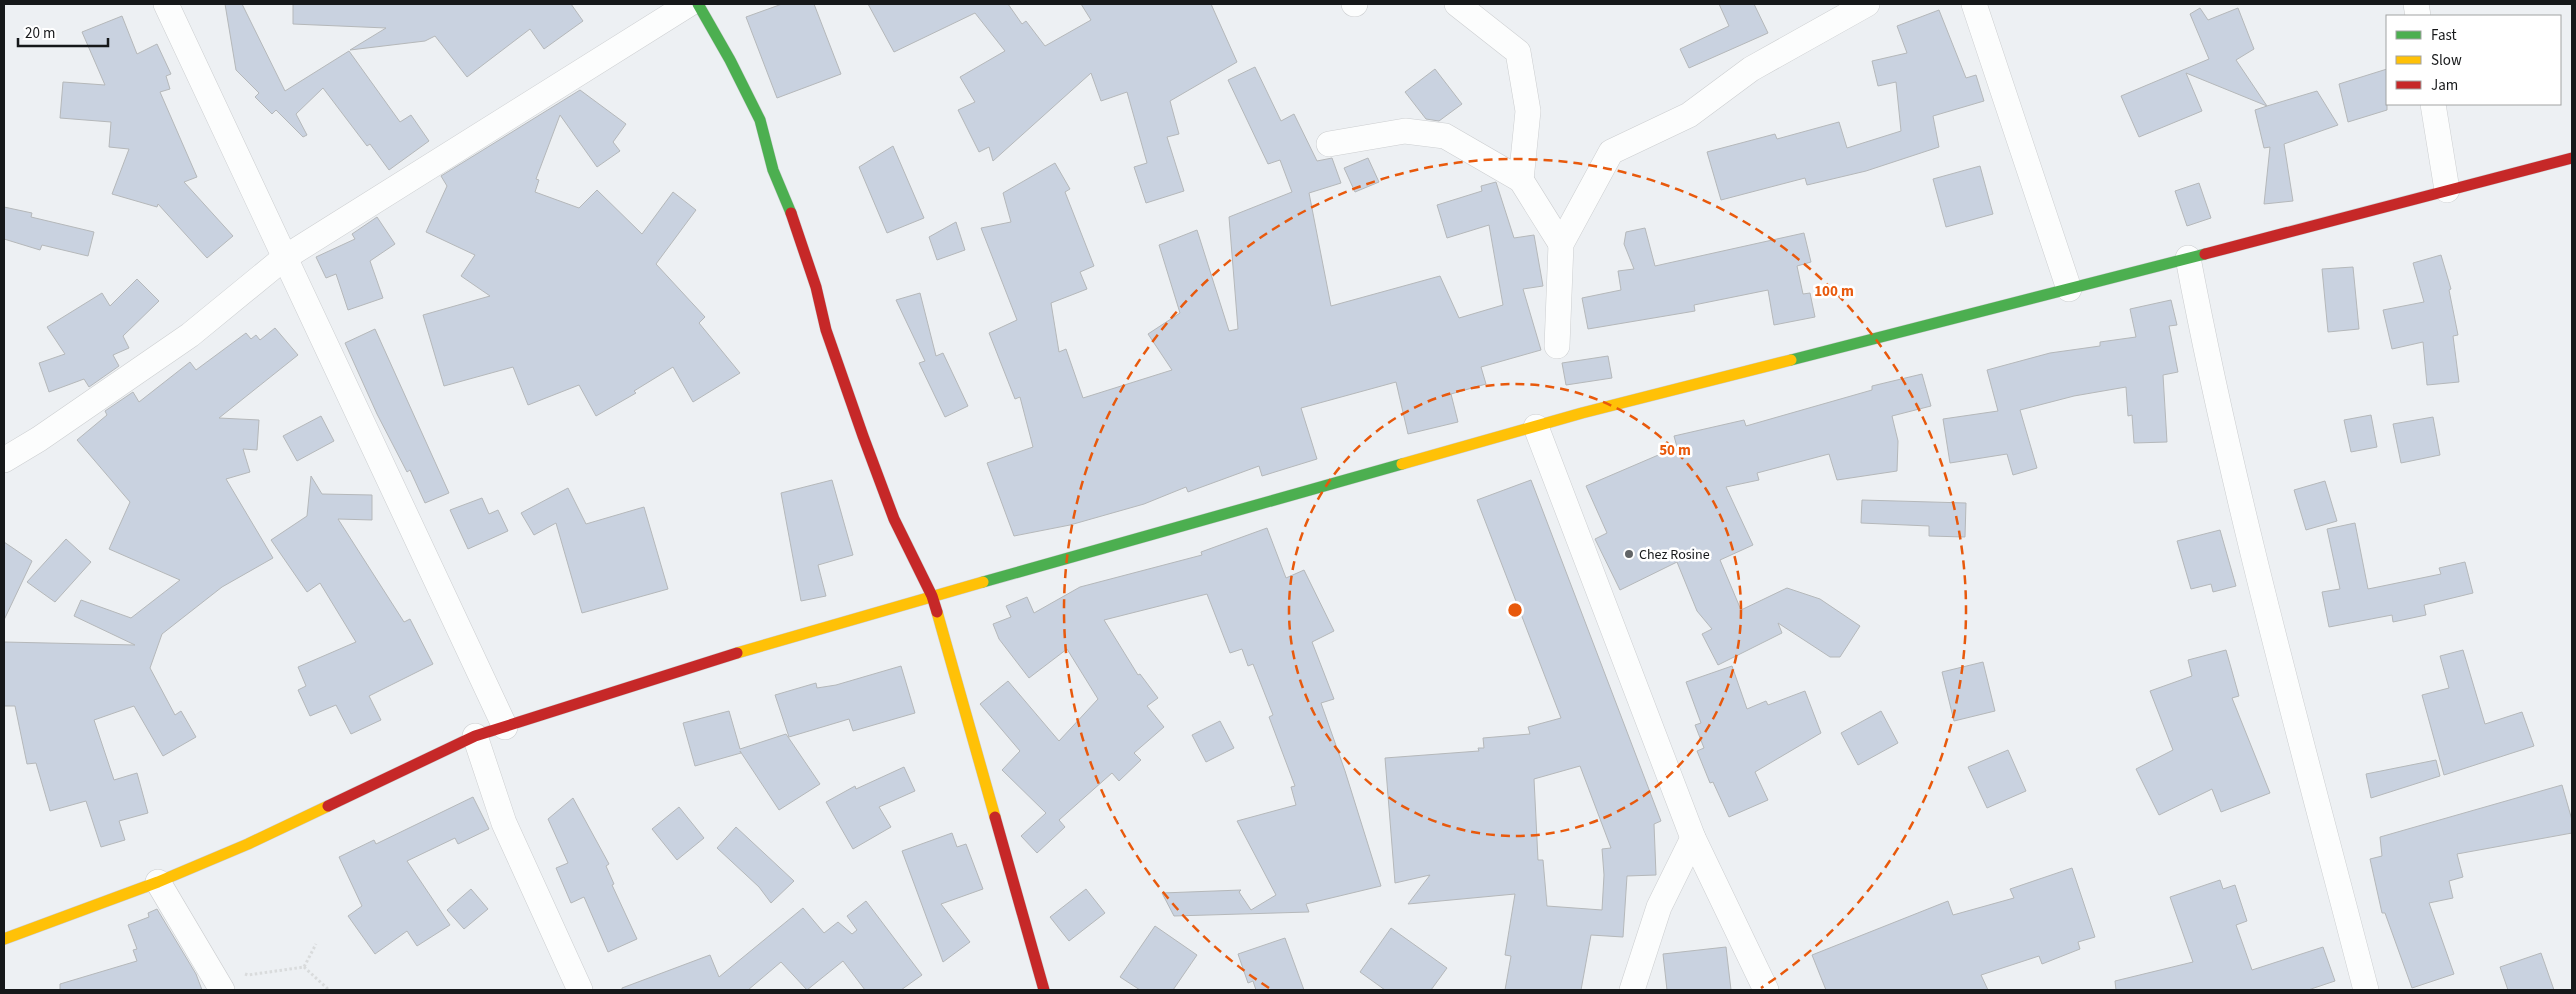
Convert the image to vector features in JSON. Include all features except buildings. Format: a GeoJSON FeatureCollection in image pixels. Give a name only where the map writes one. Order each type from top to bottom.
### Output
{"type":"FeatureCollection","features":[{"type":"Feature","properties":{"kind":"main road"},"geometry":{"type":"LineString","coordinates":[[698,4],[760,120],[773,170],[795,223],[816,287],[826,330],[859,426],[894,519],[932,596],[1044,990]]}},
{"type":"Feature","properties":{"kind":"main road"},"geometry":{"type":"LineString","coordinates":[[4,938],[158,882],[248,844],[475,736],[674,672],[932,596],[1582,413],[2572,158]]}},
{"type":"Feature","properties":{"kind":"street"},"geometry":{"type":"LineString","coordinates":[[166,4],[505,727]]}},
{"type":"Feature","properties":{"kind":"street"},"geometry":{"type":"LineString","coordinates":[[4,460],[39,440],[190,335],[284,258],[689,4]]}},
{"type":"Feature","properties":{"kind":"street"},"geometry":{"type":"LineString","coordinates":[[1457,4],[1518,52],[1528,111],[1521,180]]}},
{"type":"Feature","properties":{"kind":"street"},"geometry":{"type":"LineString","coordinates":[[1557,346],[1561,244],[1611,152],[1689,115],[1751,69],[1867,4]]}},
{"type":"Feature","properties":{"kind":"street"},"geometry":{"type":"LineString","coordinates":[[1974,4],[2069,289]]}},
{"type":"Feature","properties":{"kind":"street"},"geometry":{"type":"LineString","coordinates":[[2433,105],[2447,190]]}},
{"type":"Feature","properties":{"kind":"street"},"geometry":{"type":"LineString","coordinates":[[1329,144],[1405,131],[1445,136],[1521,180],[1561,244]]}},
{"type":"Feature","properties":{"kind":"street"},"geometry":{"type":"LineString","coordinates":[[2188,258],[2210,373],[2291,702],[2366,990]]}},
{"type":"Feature","properties":{"kind":"street"},"geometry":{"type":"LineString","coordinates":[[1536,427],[1693,838],[1766,990]]}},
{"type":"Feature","properties":{"kind":"street"},"geometry":{"type":"LineString","coordinates":[[475,736],[504,823],[580,990]]}},
{"type":"Feature","properties":{"kind":"street"},"geometry":{"type":"LineString","coordinates":[[1632,990],[1659,907],[1693,838]]}},
{"type":"Feature","properties":{"kind":"street"},"geometry":{"type":"LineString","coordinates":[[158,882],[222,990]]}},
{"type":"Feature","properties":{"kind":"path"},"geometry":{"type":"LineString","coordinates":[[304,967],[316,944]]}},
{"type":"Feature","properties":{"kind":"path"},"geometry":{"type":"LineString","coordinates":[[203,955],[248,975],[304,967]]}},
{"type":"Feature","properties":{"kind":"path"},"geometry":{"type":"LineString","coordinates":[[304,967],[329,990]]}},
{"type":"Feature","properties":{"kind":"traffic: fast"},"geometry":{"type":"LineString","coordinates":[[698,4],[730,60],[760,120],[773,170],[791,213]]}},
{"type":"Feature","properties":{"kind":"traffic: fast"},"geometry":{"type":"LineString","coordinates":[[1791,360],[2205,254]]}},
{"type":"Feature","properties":{"kind":"traffic: fast"},"geometry":{"type":"LineString","coordinates":[[983,582],[1402,464]]}},
{"type":"Feature","properties":{"kind":"traffic: slow"},"geometry":{"type":"LineString","coordinates":[[1402,464],[1582,413],[1791,360]]}},
{"type":"Feature","properties":{"kind":"traffic: slow"},"geometry":{"type":"LineString","coordinates":[[737,653],[983,582]]}},
{"type":"Feature","properties":{"kind":"traffic: slow"},"geometry":{"type":"LineString","coordinates":[[937,612],[995,817]]}},
{"type":"Feature","properties":{"kind":"traffic: slow"},"geometry":{"type":"LineString","coordinates":[[4,939],[158,882],[248,844],[328,806]]}},
{"type":"Feature","properties":{"kind":"traffic: jam"},"geometry":{"type":"LineString","coordinates":[[2205,254],[2572,158]]}},
{"type":"Feature","properties":{"kind":"traffic: jam"},"geometry":{"type":"LineString","coordinates":[[791,213],[816,287],[826,330],[863,436],[894,519],[932,596],[937,612]]}},
{"type":"Feature","properties":{"kind":"traffic: jam"},"geometry":{"type":"LineString","coordinates":[[328,806],[475,736],[737,653]]}},
{"type":"Feature","properties":{"kind":"traffic: jam"},"geometry":{"type":"LineString","coordinates":[[995,817],[1044,990]]}},
{"type":"Feature","properties":{"kind":"place","name":"Chez Rosine"},"geometry":{"type":"Point","coordinates":[1629,554]}}]}
